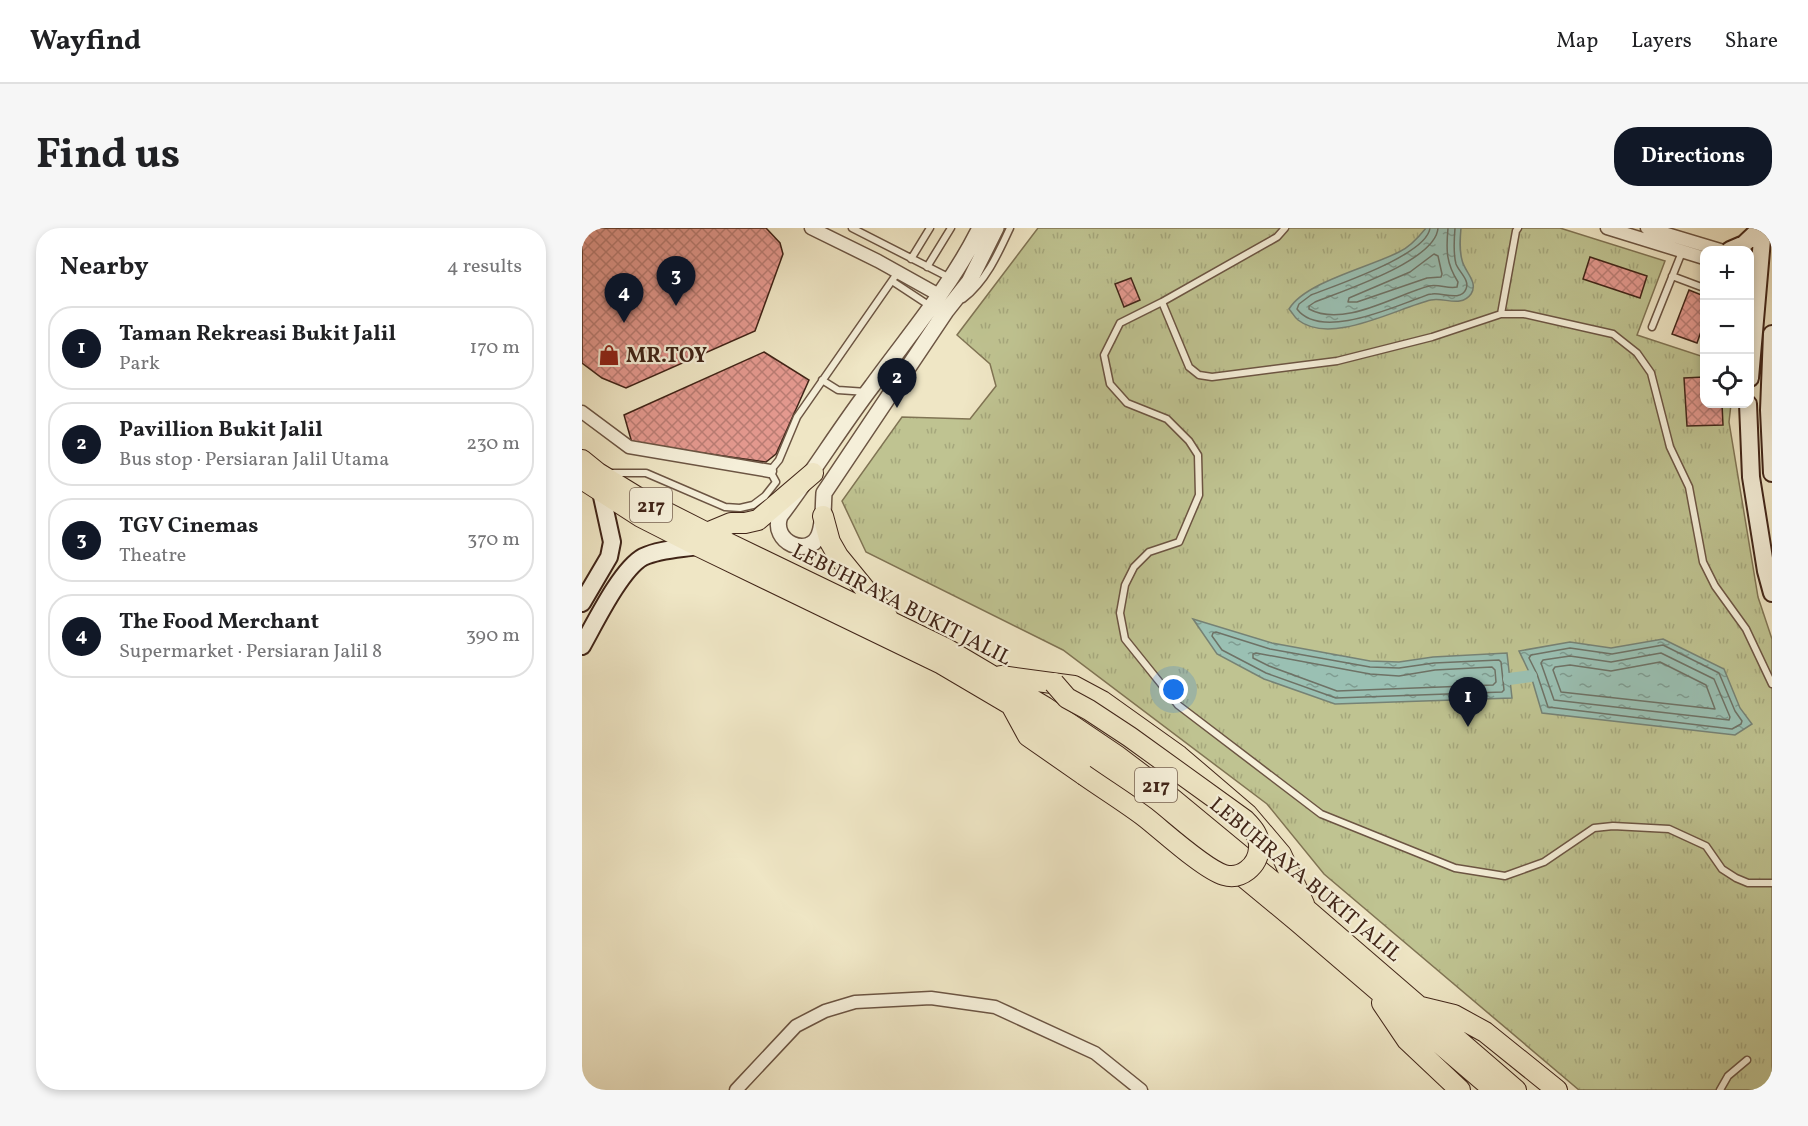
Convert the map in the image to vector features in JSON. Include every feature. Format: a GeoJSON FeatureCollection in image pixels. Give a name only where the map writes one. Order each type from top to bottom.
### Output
{"type":"FeatureCollection","features":[{"type":"Feature","properties":{"kind":"highway","name":"LEBUHRAYA BUKIT JALIL"},"geometry":{"type":"LineString","coordinates":[[582,460],[601,492],[640,517],[703,540],[891,621],[993,675],[1045,707],[1141,773],[1306,909],[1516,1090]]}},
{"type":"Feature","properties":{"kind":"highway"},"geometry":{"type":"LineString","coordinates":[[703,540],[731,523],[758,520],[813,472]]}},
{"type":"Feature","properties":{"kind":"highway","name":"LEBUHRAYA BUKIT JALIL"},"geometry":{"type":"LineString","coordinates":[[590,476],[642,500],[703,540],[940,663],[1052,729],[1147,797],[1494,1090]]}},
{"type":"Feature","properties":{"kind":"highway"},"geometry":{"type":"LineString","coordinates":[[823,516],[830,542],[838,556],[891,621]]}},
{"type":"Feature","properties":{"kind":"highway"},"geometry":{"type":"LineString","coordinates":[[993,675],[1074,686],[1102,701],[1179,756],[1247,814],[1281,854],[1306,909]]}},
{"type":"Feature","properties":{"kind":"highway"},"geometry":{"type":"LineString","coordinates":[[1009,702],[1028,736],[1143,816],[1222,875],[1234,877],[1243,874],[1257,859],[1258,838],[1253,828],[1130,737],[1067,698],[1054,683]]}},
{"type":"Feature","properties":{"kind":"highway"},"geometry":{"type":"LineString","coordinates":[[1366,980],[1407,1040],[1460,1090]]}},
{"type":"Feature","properties":{"kind":"highway"},"geometry":{"type":"LineString","coordinates":[[1418,1006],[1454,1015],[1485,1032],[1557,1090]]}},
{"type":"Feature","properties":{"kind":"main road"},"geometry":{"type":"LineString","coordinates":[[1739,246],[1762,228]]}},
{"type":"Feature","properties":{"kind":"main road"},"geometry":{"type":"LineString","coordinates":[[1751,354],[1762,228]]}},
{"type":"Feature","properties":{"kind":"main road"},"geometry":{"type":"LineString","coordinates":[[1758,273],[1763,330],[1770,352]]}},
{"type":"Feature","properties":{"kind":"main road"},"geometry":{"type":"LineString","coordinates":[[1772,334],[1769,410],[1772,470]]}},
{"type":"Feature","properties":{"kind":"main road"},"geometry":{"type":"LineString","coordinates":[[1748,408],[1751,477],[1772,593]]}},
{"type":"Feature","properties":{"kind":"main road"},"geometry":{"type":"LineString","coordinates":[[582,603],[611,550],[610,533],[601,492]]}},
{"type":"Feature","properties":{"kind":"main road"},"geometry":{"type":"LineString","coordinates":[[582,646],[629,569],[641,558],[703,540]]}},
{"type":"Feature","properties":{"kind":"main road"},"geometry":{"type":"LineString","coordinates":[[1763,552],[1772,567]]}},
{"type":"Feature","properties":{"kind":"street"},"geometry":{"type":"LineString","coordinates":[[811,228],[935,300]]}},
{"type":"Feature","properties":{"kind":"street"},"geometry":{"type":"LineString","coordinates":[[980,228],[935,300],[780,516],[778,529],[789,543],[795,546],[805,546],[813,543],[819,537],[824,493],[946,311],[969,282],[996,228]]}},
{"type":"Feature","properties":{"kind":"street"},"geometry":{"type":"LineString","coordinates":[[1607,228],[1700,257]]}},
{"type":"Feature","properties":{"kind":"street"},"geometry":{"type":"LineString","coordinates":[[1647,228],[1707,246]]}},
{"type":"Feature","properties":{"kind":"street"},"geometry":{"type":"LineString","coordinates":[[582,411],[629,447],[770,471]]}},
{"type":"Feature","properties":{"kind":"street"},"geometry":{"type":"LineString","coordinates":[[736,1090],[796,1026],[825,1011],[855,1002],[931,998],[995,1007],[1095,1053],[1141,1090]]}},
{"type":"Feature","properties":{"kind":"lane"},"geometry":{"type":"LineString","coordinates":[[852,228],[950,278]]}},
{"type":"Feature","properties":{"kind":"lane"},"geometry":{"type":"LineString","coordinates":[[911,259],[930,228]]}},
{"type":"Feature","properties":{"kind":"lane"},"geometry":{"type":"LineString","coordinates":[[927,267],[951,228]]}},
{"type":"Feature","properties":{"kind":"lane"},"geometry":{"type":"LineString","coordinates":[[946,311],[976,289],[995,260],[1010,228]]}},
{"type":"Feature","properties":{"kind":"lane"},"geometry":{"type":"LineString","coordinates":[[1285,228],[1277,237],[1120,323],[1104,355],[1110,384],[1127,403],[1167,419],[1190,441],[1198,455],[1199,495],[1179,542],[1149,552],[1134,567],[1125,585],[1120,613],[1125,639],[1178,705],[1321,814],[1455,868],[1505,876],[1544,862],[1594,828],[1613,826],[1669,829],[1706,846],[1722,869],[1736,878],[1748,883],[1772,883]]}},
{"type":"Feature","properties":{"kind":"lane"},"geometry":{"type":"LineString","coordinates":[[1501,314],[1518,228]]}},
{"type":"Feature","properties":{"kind":"lane"},"geometry":{"type":"LineString","coordinates":[[1652,327],[1682,251]]}},
{"type":"Feature","properties":{"kind":"lane"},"geometry":{"type":"LineString","coordinates":[[590,476],[646,473],[725,507],[740,508],[753,505],[765,496],[776,482],[770,471],[779,460],[797,417],[895,276]]}},
{"type":"Feature","properties":{"kind":"lane"},"geometry":{"type":"LineString","coordinates":[[1672,276],[1700,286]]}},
{"type":"Feature","properties":{"kind":"lane"},"geometry":{"type":"LineString","coordinates":[[1162,302],[1189,367],[1199,375],[1212,377],[1337,361],[1432,337],[1501,314],[1524,314],[1613,334],[1637,353],[1651,373],[1670,447],[1689,487],[1703,562],[1715,586],[1746,629],[1772,684]]}},
{"type":"Feature","properties":{"kind":"lane"},"geometry":{"type":"LineString","coordinates":[[822,380],[838,390],[867,392]]}},
{"type":"Feature","properties":{"kind":"lane"},"geometry":{"type":"LineString","coordinates":[[1720,1090],[1728,1076],[1747,1060]]}},
{"type":"Feature","properties":{"kind":"green space"},"geometry":{"type":"Polygon","coordinates":[[[1038,228],[1560,228],[1665,261],[1637,335],[1700,356],[1700,408],[1731,408],[1729,422],[1758,597],[1772,639],[1772,1090],[1579,1090],[1324,874],[1267,804],[1063,650],[866,552],[842,501],[902,417],[970,419],[996,386],[990,364],[957,335],[1038,228]]]}},
{"type":"Feature","properties":{"kind":"water"},"geometry":{"type":"Polygon","coordinates":[[[1426,228],[1461,228],[1461,256],[1473,285],[1473,290],[1467,298],[1457,301],[1431,300],[1364,323],[1328,329],[1312,327],[1298,320],[1289,309],[1297,299],[1323,283],[1403,250],[1414,242],[1426,228]]]}},
{"type":"Feature","properties":{"kind":"water"},"geometry":{"type":"Polygon","coordinates":[[[1193,619],[1272,643],[1370,661],[1399,662],[1433,657],[1507,653],[1512,698],[1335,704],[1264,679],[1217,654],[1193,619]]]}},
{"type":"Feature","properties":{"kind":"water"},"geometry":{"type":"Polygon","coordinates":[[[1663,639],[1724,669],[1740,708],[1752,724],[1735,735],[1542,713],[1531,676],[1519,651],[1570,642],[1611,648],[1663,639]]]}},
{"type":"Feature","properties":{"kind":"building"},"geometry":{"type":"Polygon","coordinates":[[[582,228],[766,228],[780,243],[783,254],[755,331],[626,388],[602,378],[582,363],[582,228]]]}},
{"type":"Feature","properties":{"kind":"building"},"geometry":{"type":"Polygon","coordinates":[[[1590,257],[1647,276],[1640,298],[1583,279],[1590,257]]]}},
{"type":"Feature","properties":{"kind":"building"},"geometry":{"type":"Polygon","coordinates":[[[1131,278],[1140,300],[1124,307],[1115,284],[1131,278]]]}},
{"type":"Feature","properties":{"kind":"building"},"geometry":{"type":"Polygon","coordinates":[[[1689,290],[1700,294],[1700,334],[1697,343],[1672,334],[1689,290]]]}},
{"type":"Feature","properties":{"kind":"building"},"geometry":{"type":"Polygon","coordinates":[[[764,352],[809,380],[776,454],[766,462],[632,443],[624,415],[764,352]]]}},
{"type":"Feature","properties":{"kind":"building"},"geometry":{"type":"Polygon","coordinates":[[[1700,377],[1700,408],[1722,408],[1723,425],[1687,426],[1684,378],[1700,377]]]}},
{"type":"Feature","properties":{"kind":"waterway"},"geometry":{"type":"LineString","coordinates":[[1509,679],[1531,676]]}},
{"type":"Feature","properties":{"kind":"place","name":"TGV Cinemas"},"geometry":{"type":"Point","coordinates":[676,306]}},
{"type":"Feature","properties":{"kind":"place","name":"The Food Merchant"},"geometry":{"type":"Point","coordinates":[624,323]}},
{"type":"Feature","properties":{"kind":"place","name":"MR.TOY"},"geometry":{"type":"Point","coordinates":[609,355]}},
{"type":"Feature","properties":{"kind":"place","name":"Pavillion Bukit Jalil"},"geometry":{"type":"Point","coordinates":[897,408]}},
{"type":"Feature","properties":{"kind":"place","name":"Taman Rekreasi Bukit Jalil"},"geometry":{"type":"Point","coordinates":[1468,727]}}]}
